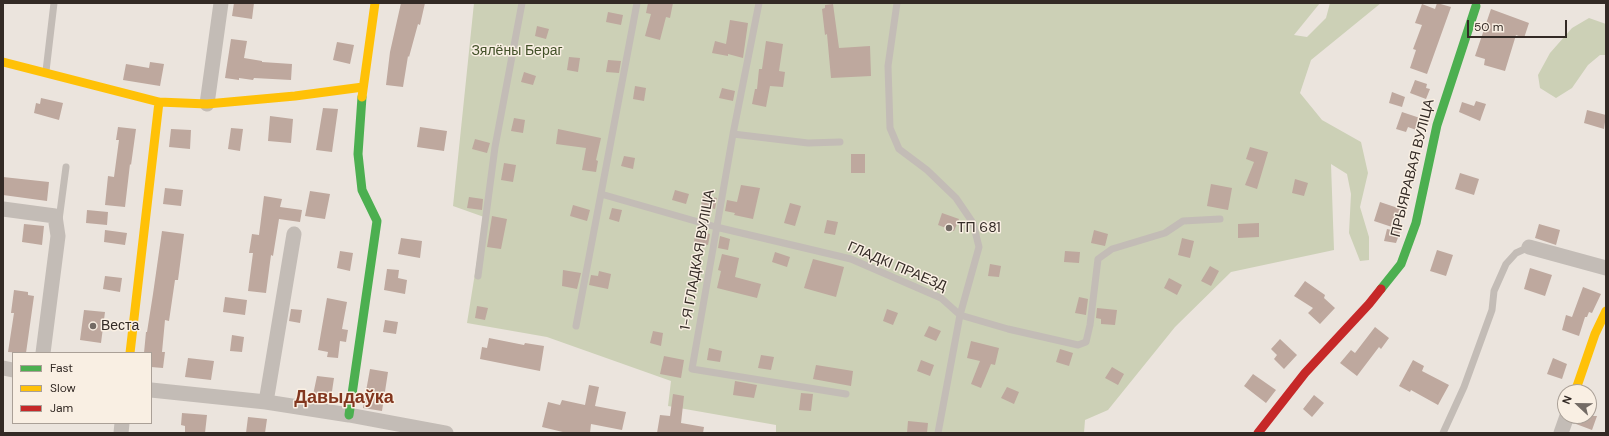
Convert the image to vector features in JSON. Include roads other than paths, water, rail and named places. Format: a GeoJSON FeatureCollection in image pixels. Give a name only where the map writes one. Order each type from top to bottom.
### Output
{"type":"FeatureCollection","features":[{"type":"Feature","properties":{"kind":"street"},"geometry":{"type":"LineString","coordinates":[[207,104],[221,3]]}},
{"type":"Feature","properties":{"kind":"street"},"geometry":{"type":"LineString","coordinates":[[349,415],[377,221],[362,190],[358,154],[363,87],[375,3]]}},
{"type":"Feature","properties":{"kind":"street","name":"ПРЫЯРАВАЯ ВУЛІЦА"},"geometry":{"type":"LineString","coordinates":[[1258,433],[1305,373],[1369,304],[1401,264],[1416,223],[1436,125],[1476,6]]}},
{"type":"Feature","properties":{"kind":"street"},"geometry":{"type":"LineString","coordinates":[[3,62],[159,102],[207,104],[295,96],[363,87]]}},
{"type":"Feature","properties":{"kind":"street"},"geometry":{"type":"LineString","coordinates":[[130,352],[159,102]]}},
{"type":"Feature","properties":{"kind":"street"},"geometry":{"type":"LineString","coordinates":[[3,209],[55,216],[58,236],[43,352]]}},
{"type":"Feature","properties":{"kind":"street"},"geometry":{"type":"LineString","coordinates":[[266,402],[294,234]]}},
{"type":"Feature","properties":{"kind":"street"},"geometry":{"type":"LineString","coordinates":[[1529,247],[1606,268]]}},
{"type":"Feature","properties":{"kind":"street"},"geometry":{"type":"LineString","coordinates":[[1578,384],[1595,334],[1606,312]]}},
{"type":"Feature","properties":{"kind":"street"},"geometry":{"type":"LineString","coordinates":[[152,390],[266,402],[349,415],[446,433]]}},
{"type":"Feature","properties":{"kind":"lane"},"geometry":{"type":"LineString","coordinates":[[46,74],[54,3]]}},
{"type":"Feature","properties":{"kind":"lane"},"geometry":{"type":"LineString","coordinates":[[478,276],[495,147],[522,3]]}},
{"type":"Feature","properties":{"kind":"lane"},"geometry":{"type":"LineString","coordinates":[[576,326],[637,3]]}},
{"type":"Feature","properties":{"kind":"lane","name":"1-Я ГЛАДКАЯ ВУЛІЦА"},"geometry":{"type":"LineString","coordinates":[[759,3],[733,134],[692,369],[846,394]]}},
{"type":"Feature","properties":{"kind":"lane"},"geometry":{"type":"LineString","coordinates":[[897,3],[888,66],[890,128],[899,149],[927,170],[956,198],[973,223],[979,247],[960,314],[938,433]]}},
{"type":"Feature","properties":{"kind":"lane"},"geometry":{"type":"LineString","coordinates":[[733,134],[808,143],[840,142]]}},
{"type":"Feature","properties":{"kind":"lane"},"geometry":{"type":"LineString","coordinates":[[58,236],[66,167]]}},
{"type":"Feature","properties":{"kind":"lane","name":"ГЛАДКІ ПРАЕЗД"},"geometry":{"type":"LineString","coordinates":[[600,194],[716,227],[851,259],[941,298],[960,314],[1008,328],[1078,345],[1086,342],[1090,325],[1098,258],[1112,249],[1165,232],[1183,221],[1220,219]]}},
{"type":"Feature","properties":{"kind":"lane"},"geometry":{"type":"LineString","coordinates":[[1443,433],[1467,380],[1492,310],[1494,291],[1506,264],[1516,253],[1529,247]]}},
{"type":"Feature","properties":{"kind":"place","name":"ТП 681"},"geometry":{"type":"Point","coordinates":[949,228]}},
{"type":"Feature","properties":{"kind":"place","name":"Веста"},"geometry":{"type":"Point","coordinates":[93,326]}},
{"type":"Feature","properties":{"kind":"district","name":"Давыдаўка"},"geometry":{"type":"Point","coordinates":[344,398]}},
{"type":"Feature","properties":{"kind":"park label","name":"Зялёны Бераг"},"geometry":{"type":"Point","coordinates":[517,51]}}]}
